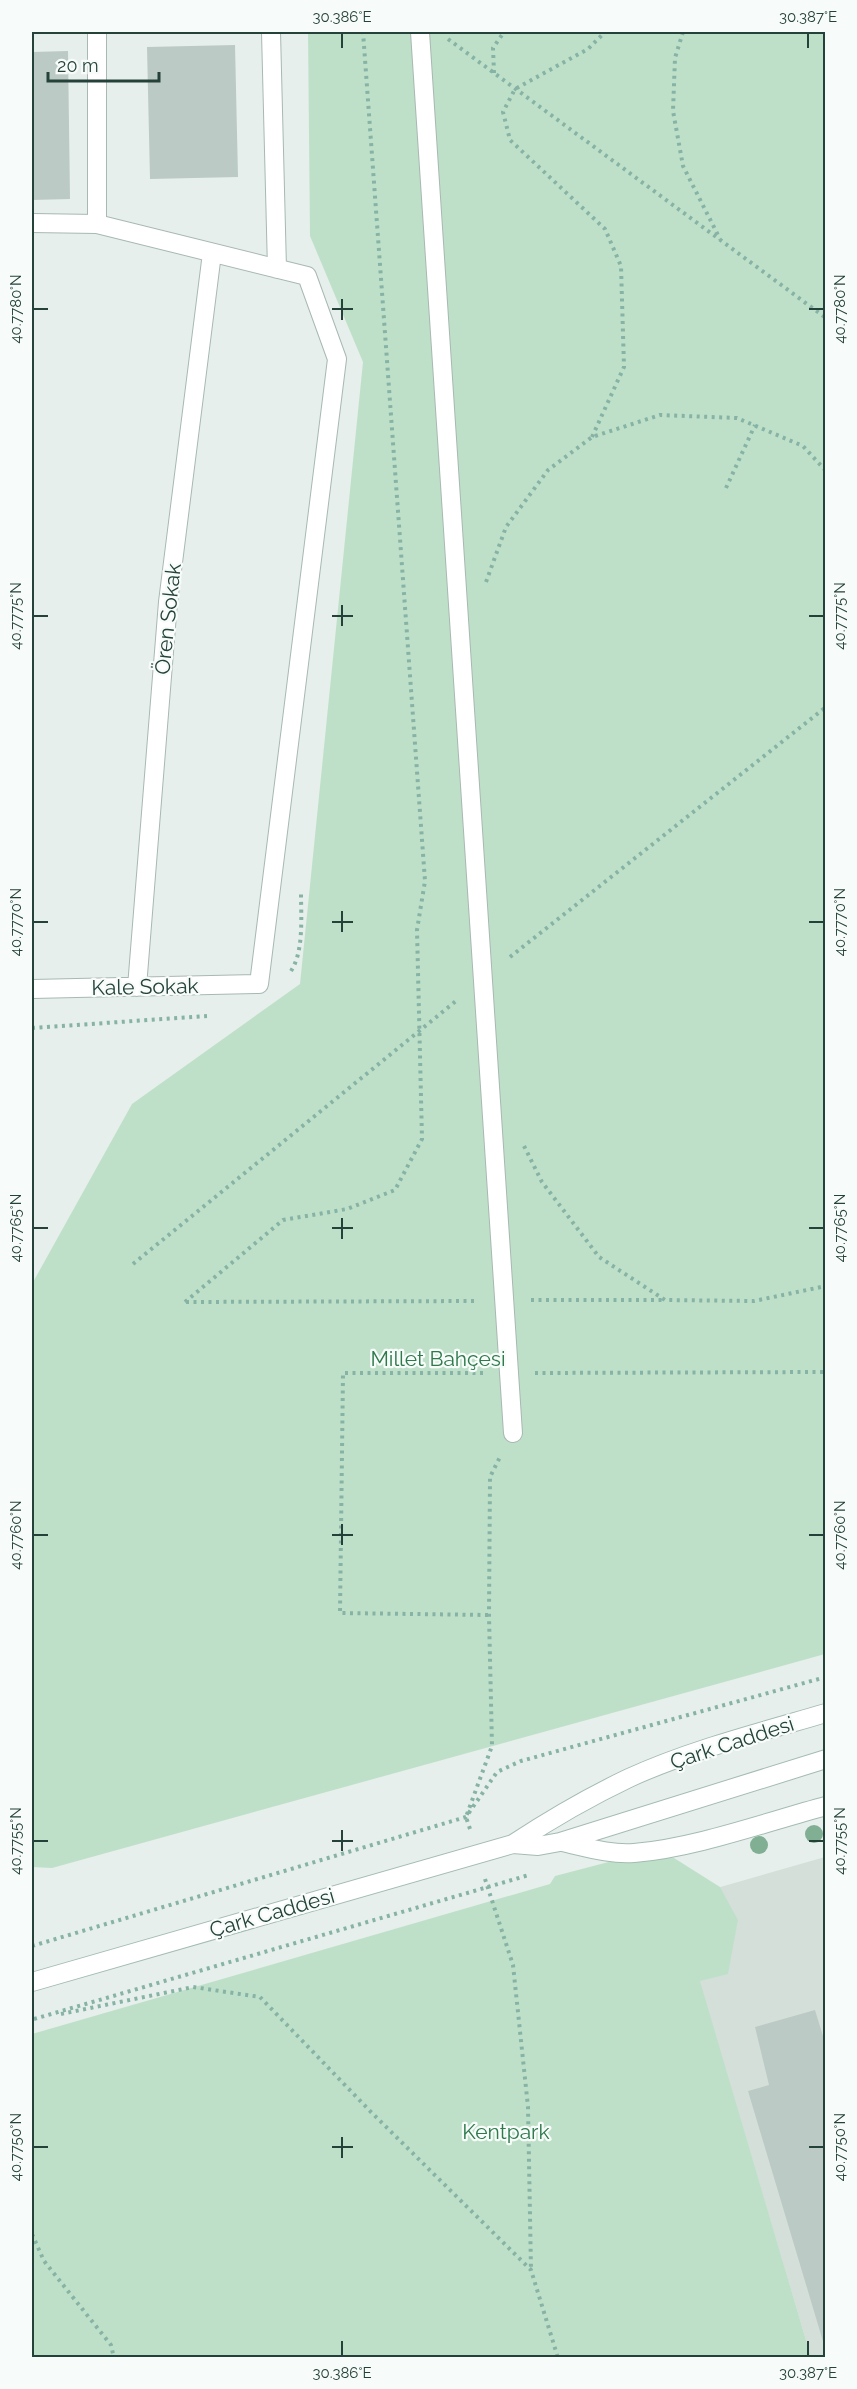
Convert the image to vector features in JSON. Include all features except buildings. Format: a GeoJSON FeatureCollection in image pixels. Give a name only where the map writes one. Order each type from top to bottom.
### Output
{"type":"FeatureCollection","features":[{"type":"Feature","properties":{"kind":"street"},"geometry":{"type":"LineString","coordinates":[[97,32],[97,224]]}},
{"type":"Feature","properties":{"kind":"street"},"geometry":{"type":"LineString","coordinates":[[32,223],[97,224],[277,269],[271,32]]}},
{"type":"Feature","properties":{"kind":"street"},"geometry":{"type":"LineString","coordinates":[[420,32],[513,1433]]}},
{"type":"Feature","properties":{"kind":"street","name":"Ören Sokak"},"geometry":{"type":"LineString","coordinates":[[137,987],[168,602],[212,253]]}},
{"type":"Feature","properties":{"kind":"street","name":"Kale Sokak"},"geometry":{"type":"LineString","coordinates":[[32,989],[260,984],[337,360],[307,276],[277,269]]}},
{"type":"Feature","properties":{"kind":"street","name":"Çark Caddesi"},"geometry":{"type":"LineString","coordinates":[[32,1982],[513,1844],[558,1815],[631,1777],[714,1747],[825,1713]]}},
{"type":"Feature","properties":{"kind":"street","name":"Çark Caddesi"},"geometry":{"type":"LineString","coordinates":[[513,1844],[538,1846],[560,1842],[825,1759]]}},
{"type":"Feature","properties":{"kind":"street"},"geometry":{"type":"LineString","coordinates":[[560,1842],[592,1849],[633,1853],[699,1841],[825,1806]]}},
{"type":"Feature","properties":{"kind":"path"},"geometry":{"type":"LineString","coordinates":[[363,32],[425,881],[417,930],[422,1139],[395,1190],[347,1209],[283,1220],[185,1302],[754,1301],[825,1286]]}},
{"type":"Feature","properties":{"kind":"path"},"geometry":{"type":"LineString","coordinates":[[494,73],[493,48],[504,32]]}},
{"type":"Feature","properties":{"kind":"path"},"geometry":{"type":"LineString","coordinates":[[592,437],[624,368],[621,266],[605,229],[510,140],[503,112],[515,89],[588,49],[605,32]]}},
{"type":"Feature","properties":{"kind":"path"},"geometry":{"type":"LineString","coordinates":[[682,32],[675,58],[673,111],[683,166],[720,240]]}},
{"type":"Feature","properties":{"kind":"path"},"geometry":{"type":"LineString","coordinates":[[447,38],[825,318]]}},
{"type":"Feature","properties":{"kind":"path"},"geometry":{"type":"LineString","coordinates":[[483,589],[506,527],[548,470],[592,437],[660,415],[737,418],[802,446],[825,471]]}},
{"type":"Feature","properties":{"kind":"path"},"geometry":{"type":"LineString","coordinates":[[726,488],[755,425]]}},
{"type":"Feature","properties":{"kind":"path"},"geometry":{"type":"LineString","coordinates":[[521,1140],[542,1182],[598,1257],[665,1300]]}},
{"type":"Feature","properties":{"kind":"path"},"geometry":{"type":"LineString","coordinates":[[32,1946],[466,1817],[497,1772],[521,1761],[825,1677]]}},
{"type":"Feature","properties":{"kind":"path"},"geometry":{"type":"LineString","coordinates":[[539,1872],[34,2019],[193,1987],[260,1997],[371,2112],[531,2270],[558,2358]]}},
{"type":"Feature","properties":{"kind":"path"},"geometry":{"type":"LineString","coordinates":[[32,2234],[44,2260],[111,2345],[114,2358]]}},
{"type":"Feature","properties":{"kind":"shaded area"},"geometry":{"type":"Polygon","coordinates":[[[825,1857],[825,2357],[811,2357],[675,1900],[825,1857]]]}},
{"type":"Feature","properties":{"kind":"green space","name":"Millet Bahçesi"},"geometry":{"type":"Polygon","coordinates":[[[308,32],[825,32],[825,1654],[52,1868],[32,1867],[32,1284],[132,1104],[300,984],[363,362],[310,236],[308,32]]]}},
{"type":"Feature","properties":{"kind":"green space","name":"Kentpark"},"geometry":{"type":"Polygon","coordinates":[[[674,1858],[720,1887],[738,1920],[728,1974],[700,1981],[811,2357],[32,2358],[32,2034],[550,1884],[555,1876],[620,1859],[674,1858]]]}}]}
